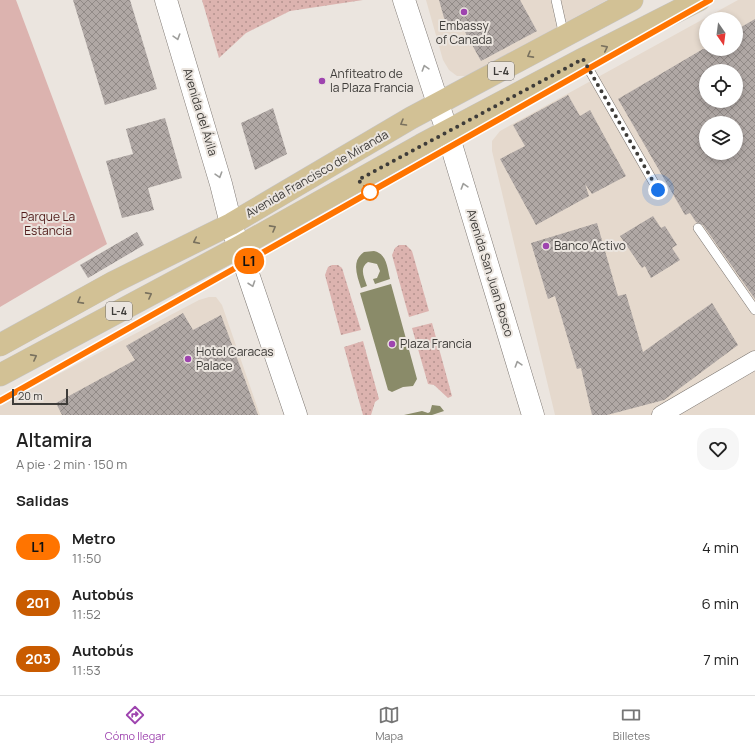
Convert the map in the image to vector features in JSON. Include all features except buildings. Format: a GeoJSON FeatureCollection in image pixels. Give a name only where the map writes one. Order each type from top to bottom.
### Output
{"type":"FeatureCollection","features":[{"type":"Feature","properties":{"kind":"main road","name":"Avenida del Ávila"},"geometry":{"type":"LineString","coordinates":[[166,0],[222,184],[231,224],[296,415]]}},
{"type":"Feature","properties":{"kind":"main road","name":"Avenida San Juan Bosco"},"geometry":{"type":"LineString","coordinates":[[404,0],[447,132],[530,406]]}},
{"type":"Feature","properties":{"kind":"main road","name":"Avenida Francisco de Miranda"},"geometry":{"type":"LineString","coordinates":[[0,345],[114,282],[231,224],[437,105],[632,0]]}},
{"type":"Feature","properties":{"kind":"main road","name":"Avenida Francisco de Miranda"},"geometry":{"type":"LineString","coordinates":[[0,375],[239,247],[583,59],[699,0]]}},
{"type":"Feature","properties":{"kind":"main road"},"geometry":{"type":"LineString","coordinates":[[530,406],[546,415]]}},
{"type":"Feature","properties":{"kind":"street"},"geometry":{"type":"LineString","coordinates":[[662,415],[755,360]]}},
{"type":"Feature","properties":{"kind":"lane"},"geometry":{"type":"LineString","coordinates":[[556,0],[564,36]]}},
{"type":"Feature","properties":{"kind":"lane"},"geometry":{"type":"LineString","coordinates":[[583,59],[658,190]]}},
{"type":"Feature","properties":{"kind":"lane"},"geometry":{"type":"LineString","coordinates":[[698,228],[755,310]]}},
{"type":"Feature","properties":{"kind":"shaded area"},"geometry":{"type":"Polygon","coordinates":[[[426,0],[607,0],[475,72],[465,76],[457,76],[449,70],[443,60],[426,0]]]}},
{"type":"Feature","properties":{"kind":"shaded area"},"geometry":{"type":"Polygon","coordinates":[[[738,0],[755,0],[755,415],[555,415],[492,151],[492,141],[500,131],[699,21],[699,56],[743,56],[743,12],[716,12],[738,0]]]}},
{"type":"Feature","properties":{"kind":"shaded area"},"geometry":{"type":"Polygon","coordinates":[[[374,251],[382,255],[384,258],[390,279],[375,284],[373,279],[377,278],[380,271],[377,264],[368,262],[365,264],[363,270],[367,286],[361,288],[356,268],[357,260],[364,252],[374,251]]]}},
{"type":"Feature","properties":{"kind":"shaded area"},"geometry":{"type":"Polygon","coordinates":[[[391,284],[417,379],[413,386],[403,387],[392,392],[388,390],[360,293],[391,284]]]}},
{"type":"Feature","properties":{"kind":"shaded area","name":"Hotel Caracas Palace"},"geometry":{"type":"Polygon","coordinates":[[[209,297],[216,297],[222,305],[260,415],[0,415],[0,405],[199,300],[209,297]]]}},
{"type":"Feature","properties":{"kind":"shaded area"},"geometry":{"type":"Polygon","coordinates":[[[432,405],[440,406],[444,411],[432,415],[404,415],[422,411],[428,413],[430,412],[432,405]]]}},
{"type":"Feature","properties":{"kind":"green space","name":"Parque La Estancia"},"geometry":{"type":"Polygon","coordinates":[[[0,0],[16,0],[107,244],[0,307],[0,0]]]}},
{"type":"Feature","properties":{"kind":"green space"},"geometry":{"type":"Polygon","coordinates":[[[202,0],[363,0],[290,11],[246,33],[219,58],[202,0]]]}},
{"type":"Feature","properties":{"kind":"green space"},"geometry":{"type":"Polygon","coordinates":[[[399,245],[406,245],[412,251],[429,311],[409,317],[392,255],[395,248],[399,245]]]}},
{"type":"Feature","properties":{"kind":"green space"},"geometry":{"type":"Polygon","coordinates":[[[338,265],[342,268],[361,330],[341,335],[325,275],[328,267],[338,265]]]}},
{"type":"Feature","properties":{"kind":"green space"},"geometry":{"type":"Polygon","coordinates":[[[432,323],[452,396],[448,398],[434,385],[428,384],[412,328],[432,323]]]}},
{"type":"Feature","properties":{"kind":"green space"},"geometry":{"type":"Polygon","coordinates":[[[363,341],[379,399],[375,402],[371,415],[363,415],[344,347],[363,341]]]}},
{"type":"Feature","properties":{"kind":"metro line","name":"L1"},"geometry":{"type":"LineString","coordinates":[[0,401],[710,0]]}},
{"type":"Feature","properties":{"kind":"place","name":"Embassy of Canada"},"geometry":{"type":"Point","coordinates":[464,12]}},
{"type":"Feature","properties":{"kind":"place","name":"Anfiteatro de la Plaza Francia"},"geometry":{"type":"Point","coordinates":[322,81]}},
{"type":"Feature","properties":{"kind":"place","name":"Banco Activo"},"geometry":{"type":"Point","coordinates":[546,246]}},
{"type":"Feature","properties":{"kind":"place","name":"Plaza Francia"},"geometry":{"type":"Point","coordinates":[392,344]}},
{"type":"Feature","properties":{"kind":"place","name":"Hotel Caracas Palace"},"geometry":{"type":"Point","coordinates":[188,359]}},
{"type":"Feature","properties":{"kind":"route"},"geometry":{"type":"LineString","coordinates":[[370,192],[358,180],[583,59],[658,190]]}}]}
